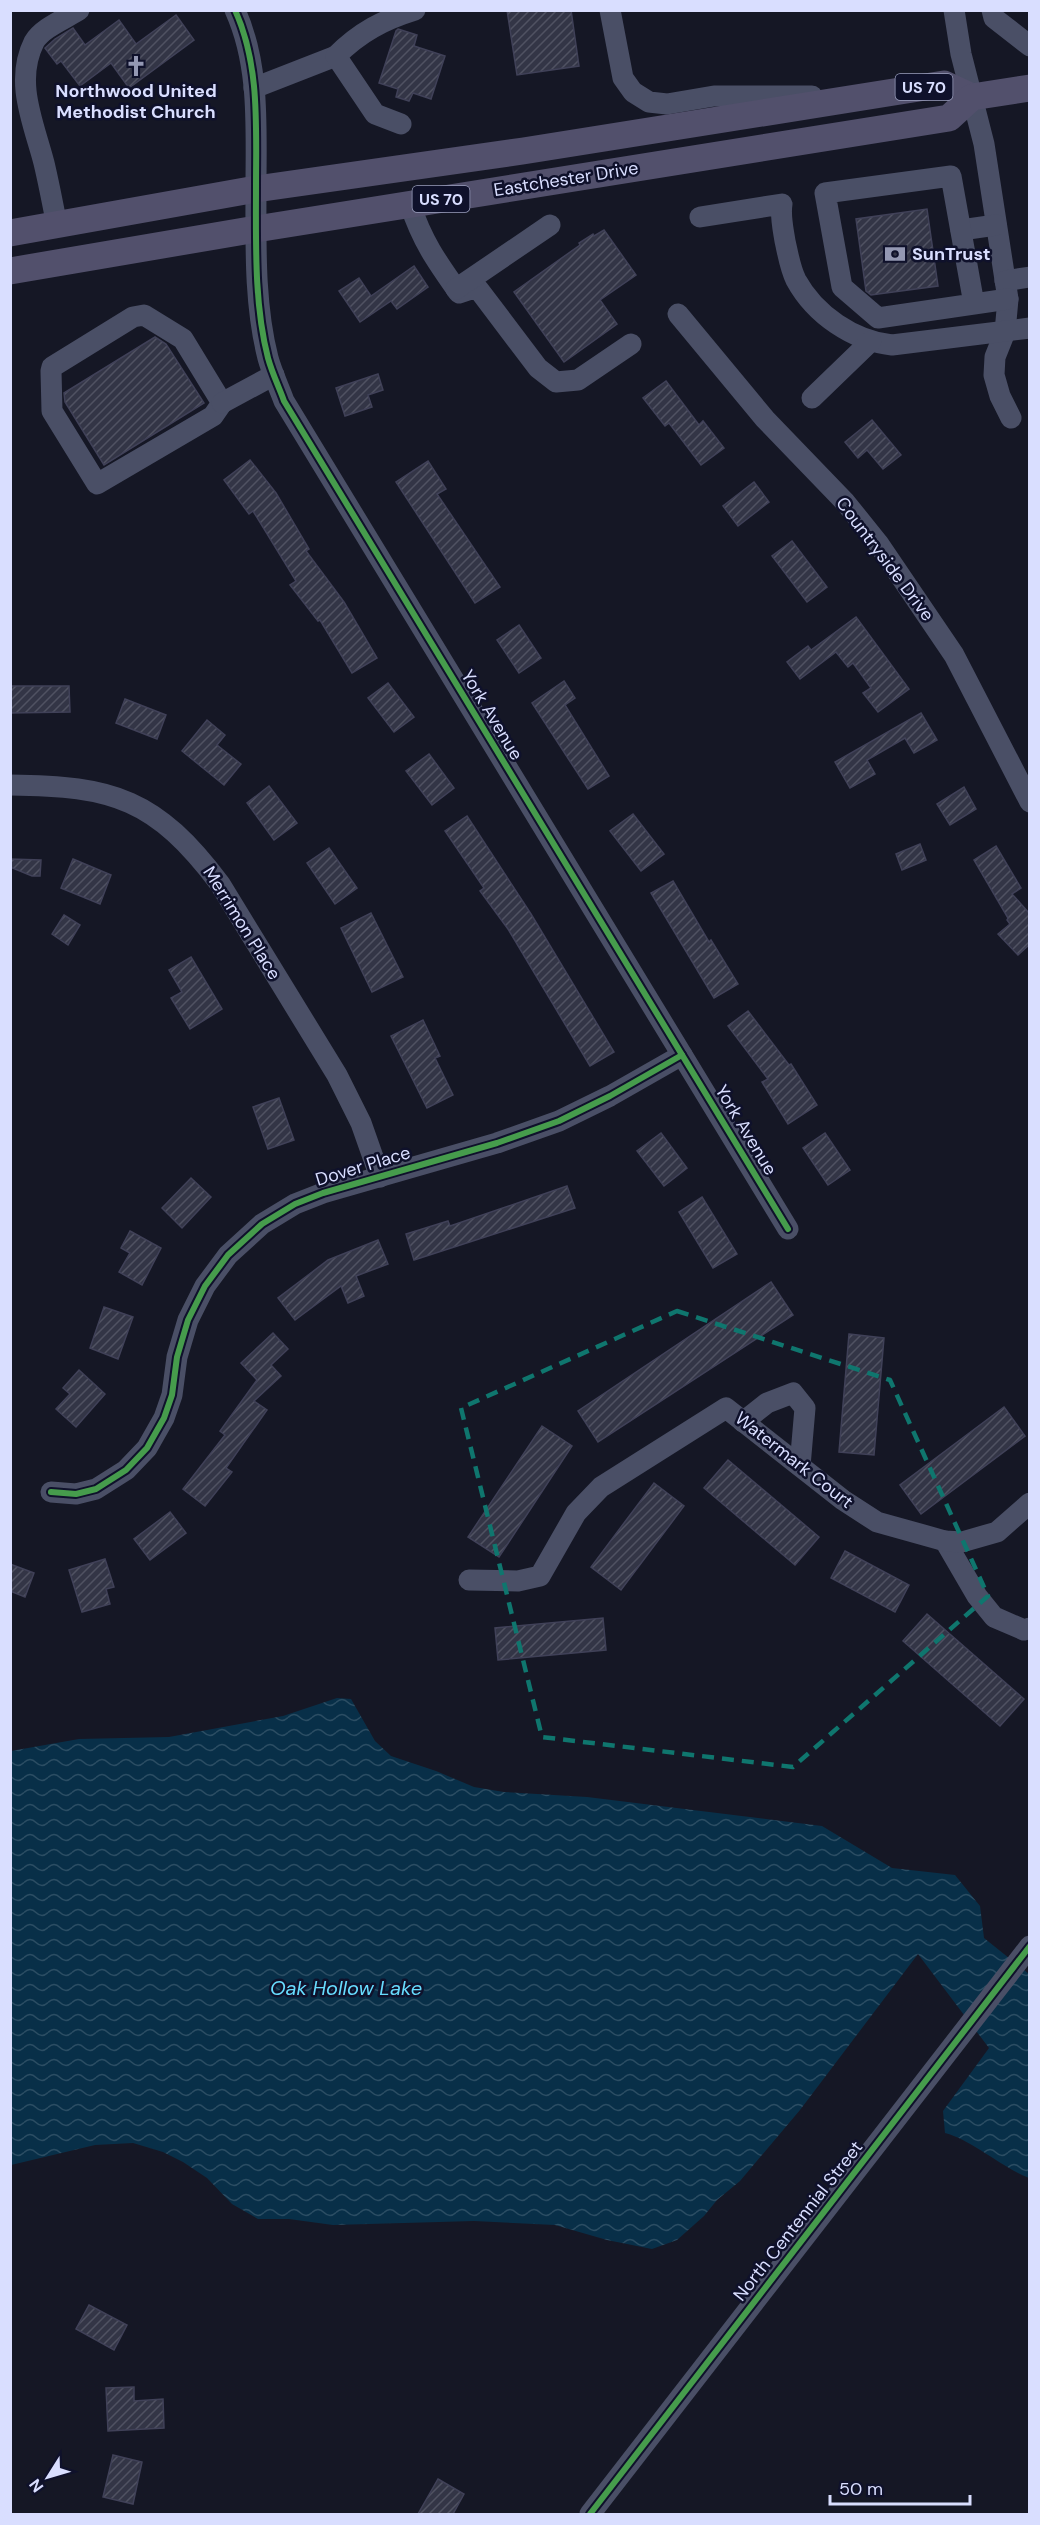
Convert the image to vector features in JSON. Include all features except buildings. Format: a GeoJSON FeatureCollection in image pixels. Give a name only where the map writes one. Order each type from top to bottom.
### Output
{"type":"FeatureCollection","features":[{"type":"Feature","properties":{"kind":"main road","name":"Eastchester Drive"},"geometry":{"type":"LineString","coordinates":[[10,233],[256,189],[523,151],[944,84],[972,97],[949,117],[10,271]]}},
{"type":"Feature","properties":{"kind":"main road","name":"US 70"},"geometry":{"type":"LineString","coordinates":[[972,97],[1029,88]]}},
{"type":"Feature","properties":{"kind":"street"},"geometry":{"type":"LineString","coordinates":[[57,226],[43,162],[30,122],[25,83],[28,61],[35,40],[79,10]]}},
{"type":"Feature","properties":{"kind":"street","name":"York Avenue"},"geometry":{"type":"LineString","coordinates":[[235,10],[249,54],[254,88],[258,287],[264,335],[274,375],[284,401],[788,1229]]}},
{"type":"Feature","properties":{"kind":"street"},"geometry":{"type":"LineString","coordinates":[[254,88],[336,56],[377,17],[387,19],[415,10]]}},
{"type":"Feature","properties":{"kind":"street"},"geometry":{"type":"LineString","coordinates":[[610,10],[623,78],[633,93],[650,102],[667,104],[714,96],[873,95]]}},
{"type":"Feature","properties":{"kind":"street"},"geometry":{"type":"LineString","coordinates":[[954,10],[961,54],[984,144],[1006,290],[1005,332],[995,357],[994,375],[999,396],[1011,418]]}},
{"type":"Feature","properties":{"kind":"street"},"geometry":{"type":"LineString","coordinates":[[992,10],[994,18],[1021,32],[1029,46]]}},
{"type":"Feature","properties":{"kind":"street"},"geometry":{"type":"LineString","coordinates":[[336,56],[375,114],[401,124]]}},
{"type":"Feature","properties":{"kind":"street"},"geometry":{"type":"LineString","coordinates":[[974,304],[951,176],[825,193],[842,287],[878,318],[974,304],[1029,277]]}},
{"type":"Feature","properties":{"kind":"street"},"geometry":{"type":"LineString","coordinates":[[410,204],[420,233],[459,293],[471,289],[479,290],[537,368],[556,382],[579,380],[631,344]]}},
{"type":"Feature","properties":{"kind":"street"},"geometry":{"type":"LineString","coordinates":[[700,217],[782,204],[782,225],[790,265],[802,290],[812,303],[844,329],[871,341],[892,345],[1029,328]]}},
{"type":"Feature","properties":{"kind":"street"},"geometry":{"type":"LineString","coordinates":[[456,288],[550,225]]}},
{"type":"Feature","properties":{"kind":"street"},"geometry":{"type":"LineString","coordinates":[[961,230],[996,225]]}},
{"type":"Feature","properties":{"kind":"street","name":"Countryside Drive"},"geometry":{"type":"LineString","coordinates":[[678,314],[765,419],[845,502],[878,543],[954,655],[1029,802]]}},
{"type":"Feature","properties":{"kind":"street"},"geometry":{"type":"LineString","coordinates":[[222,403],[183,339],[144,315],[133,317],[52,367],[51,371],[52,411],[97,484],[213,416],[222,403],[274,375]]}},
{"type":"Feature","properties":{"kind":"street"},"geometry":{"type":"LineString","coordinates":[[812,398],[871,341]]}},
{"type":"Feature","properties":{"kind":"street","name":"Merrimon Place"},"geometry":{"type":"LineString","coordinates":[[10,785],[57,786],[99,791],[140,806],[169,826],[199,855],[220,884],[337,1075],[361,1123],[380,1177]]}},
{"type":"Feature","properties":{"kind":"street","name":"Dover Place"},"geometry":{"type":"LineString","coordinates":[[51,1492],[76,1494],[96,1489],[126,1470],[147,1449],[162,1423],[172,1395],[177,1357],[188,1320],[205,1286],[228,1255],[262,1224],[295,1204],[323,1192],[497,1143],[559,1121],[610,1096],[682,1055]]}},
{"type":"Feature","properties":{"kind":"street"},"geometry":{"type":"LineString","coordinates":[[743,1422],[766,1403],[793,1393],[805,1408],[800,1466]]}},
{"type":"Feature","properties":{"kind":"street","name":"Watermark Court"},"geometry":{"type":"LineString","coordinates":[[469,1580],[518,1581],[540,1576],[576,1513],[601,1487],[726,1408],[843,1500],[877,1522],[945,1541],[962,1542],[998,1532],[1029,1503]]}},
{"type":"Feature","properties":{"kind":"street"},"geometry":{"type":"LineString","coordinates":[[945,1541],[977,1596],[994,1617],[1024,1630],[1029,1628]]}},
{"type":"Feature","properties":{"kind":"street","name":"North Centennial Street"},"geometry":{"type":"LineString","coordinates":[[590,2514],[1025,1952]]}},
{"type":"Feature","properties":{"kind":"highlighted area"},"geometry":{"type":"Polygon","coordinates":[[[677,1311],[890,1380],[988,1596],[793,1767],[542,1737],[461,1408],[677,1311]]]}},
{"type":"Feature","properties":{"kind":"water","name":"Oak Hollow Lake"},"geometry":{"type":"Polygon","coordinates":[[[337,1698],[351,1699],[375,1741],[391,1756],[474,1787],[504,1792],[587,1797],[822,1826],[892,1868],[955,1875],[980,1906],[984,1938],[1029,1974],[1029,2178],[966,2141],[945,2133],[943,2111],[989,2048],[918,1954],[800,2110],[740,2181],[717,2200],[704,2216],[677,2240],[652,2249],[607,2240],[555,2225],[474,2221],[333,2225],[289,2219],[258,2219],[232,2204],[207,2178],[183,2162],[163,2152],[133,2143],[95,2145],[11,2165],[11,1751],[79,1739],[169,1737],[283,1716],[337,1698]]]}},
{"type":"Feature","properties":{"kind":"cycle path"},"geometry":{"type":"LineString","coordinates":[[235,10],[249,52],[255,96],[256,251],[260,316],[268,358],[284,401],[788,1229]]}},
{"type":"Feature","properties":{"kind":"cycle path"},"geometry":{"type":"LineString","coordinates":[[51,1492],[76,1494],[96,1489],[126,1470],[147,1448],[164,1418],[172,1395],[177,1357],[188,1320],[205,1286],[228,1255],[262,1224],[295,1204],[323,1193],[497,1143],[559,1121],[610,1096],[682,1055]]}},
{"type":"Feature","properties":{"kind":"cycle path"},"geometry":{"type":"LineString","coordinates":[[590,2514],[1030,1946]]}},
{"type":"Feature","properties":{"kind":"place","name":"Northwood United Methodist Church"},"geometry":{"type":"Point","coordinates":[136,66]}},
{"type":"Feature","properties":{"kind":"place","name":"SunTrust"},"geometry":{"type":"Point","coordinates":[895,254]}}]}
